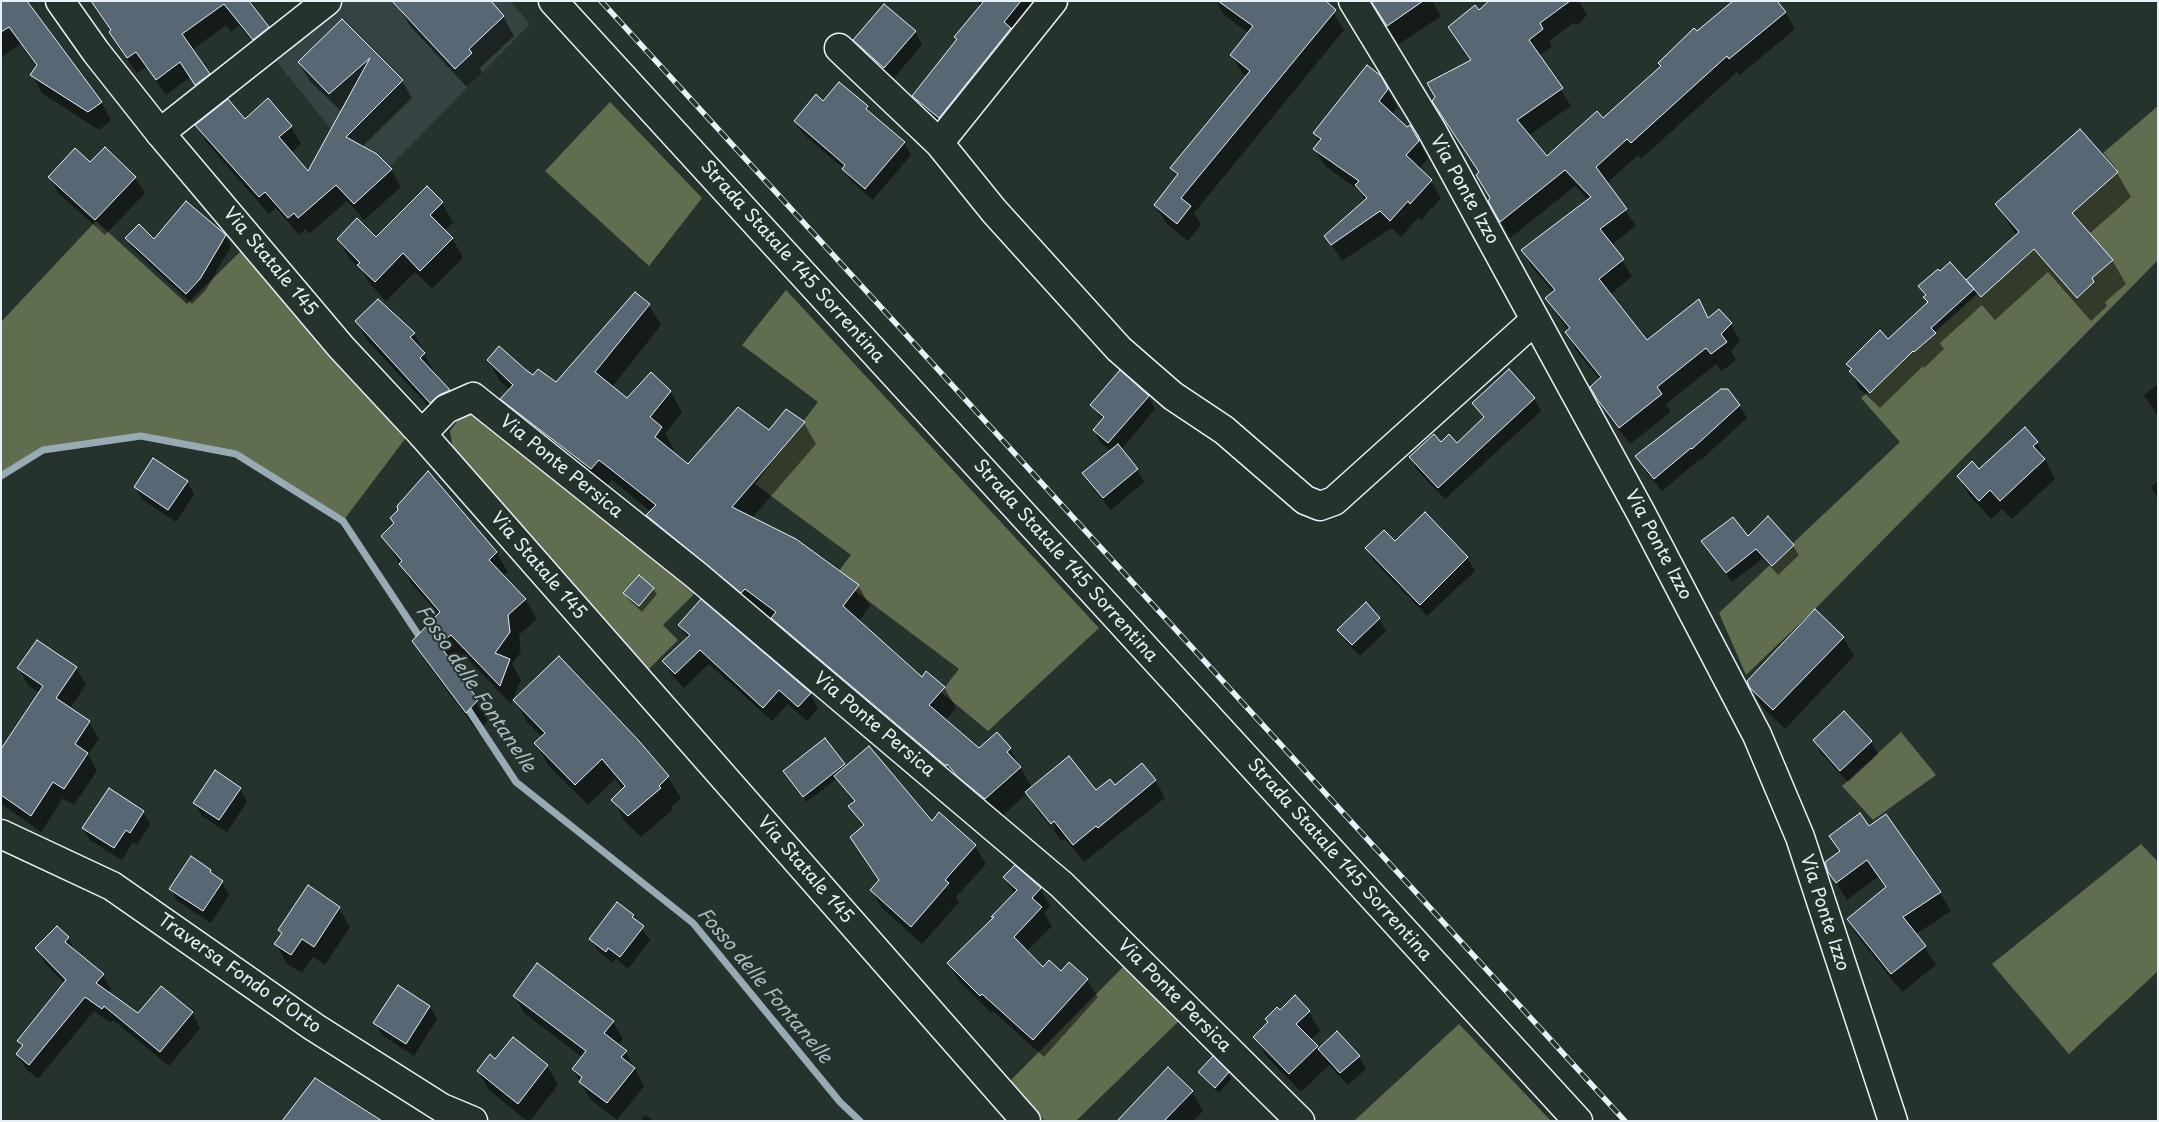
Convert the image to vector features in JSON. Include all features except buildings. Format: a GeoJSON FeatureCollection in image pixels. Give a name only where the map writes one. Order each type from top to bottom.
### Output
{"type":"FeatureCollection","features":[{"type":"Feature","properties":{"kind":"main road","name":"Via Statale 145"},"geometry":{"type":"LineString","coordinates":[[60,1],[96,52],[160,133],[342,347],[422,434],[1026,1121]]}},
{"type":"Feature","properties":{"kind":"main road"},"geometry":{"type":"LineString","coordinates":[[160,133],[327,1]]}},
{"type":"Feature","properties":{"kind":"main road","name":"Strada Statale 145 Sorrentina"},"geometry":{"type":"LineString","coordinates":[[553,1],[1578,1121]]}},
{"type":"Feature","properties":{"kind":"main road"},"geometry":{"type":"LineString","coordinates":[[939,143],[1053,1]]}},
{"type":"Feature","properties":{"kind":"main road","name":"Via Ponte Izzo"},"geometry":{"type":"LineString","coordinates":[[1353,1],[1430,129],[1641,513],[1757,735],[1800,837],[1893,1121]]}},
{"type":"Feature","properties":{"kind":"main road"},"geometry":{"type":"LineString","coordinates":[[839,48],[939,143],[994,211],[1118,349],[1173,396],[1224,430],[1305,500],[1320,506],[1334,502],[1535,320]]}},
{"type":"Feature","properties":{"kind":"main road","name":"Via Ponte Persica"},"geometry":{"type":"LineString","coordinates":[[422,434],[446,409],[473,398],[481,404],[696,575],[1062,885],[1300,1121]]}},
{"type":"Feature","properties":{"kind":"main road","name":"Traversa Fondo d'Orto"},"geometry":{"type":"LineString","coordinates":[[1,834],[112,886],[314,1027],[442,1108],[473,1121]]}},
{"type":"Feature","properties":{"kind":"shaded area"},"geometry":{"type":"Polygon","coordinates":[[[342,1],[510,1],[530,24],[390,166],[378,153],[330,128],[272,56],[342,1]]]}},
{"type":"Feature","properties":{"kind":"green space"},"geometry":{"type":"Polygon","coordinates":[[[610,102],[702,198],[649,266],[545,171],[610,102]]]}},
{"type":"Feature","properties":{"kind":"green space"},"geometry":{"type":"Polygon","coordinates":[[[2158,106],[2158,260],[1818,606],[1746,675],[1719,613],[1900,442],[1861,398],[2117,169],[2103,153],[2158,106]]]}},
{"type":"Feature","properties":{"kind":"green space"},"geometry":{"type":"Polygon","coordinates":[[[96,221],[187,304],[245,247],[405,439],[343,521],[236,454],[141,436],[43,450],[1,476],[1,322],[96,221]]]}},
{"type":"Feature","properties":{"kind":"green space"},"geometry":{"type":"Polygon","coordinates":[[[786,290],[1099,628],[988,731],[941,692],[959,669],[835,576],[851,555],[755,484],[818,402],[742,345],[786,290]]]}},
{"type":"Feature","properties":{"kind":"green space"},"geometry":{"type":"Polygon","coordinates":[[[476,414],[696,592],[663,625],[678,640],[648,670],[453,449],[450,431],[461,416],[476,414]]]}},
{"type":"Feature","properties":{"kind":"green space"},"geometry":{"type":"Polygon","coordinates":[[[1901,732],[1936,775],[1873,820],[1842,786],[1901,732]]]}},
{"type":"Feature","properties":{"kind":"green space"},"geometry":{"type":"Polygon","coordinates":[[[2141,844],[2158,862],[2158,971],[2069,1054],[1992,964],[2141,844]]]}},
{"type":"Feature","properties":{"kind":"green space"},"geometry":{"type":"Polygon","coordinates":[[[1125,965],[1182,1018],[1076,1121],[1045,1121],[1009,1082],[1125,965]]]}},
{"type":"Feature","properties":{"kind":"green space"},"geometry":{"type":"Polygon","coordinates":[[[1459,1024],[1551,1121],[1354,1121],[1459,1024]]]}},
{"type":"Feature","properties":{"kind":"waterway","name":"Fosso delle Fontanelle"},"geometry":{"type":"LineString","coordinates":[[1,476],[43,450],[141,436],[236,454],[343,521],[423,642]]}},
{"type":"Feature","properties":{"kind":"waterway","name":"Fosso delle Fontanelle"},"geometry":{"type":"LineString","coordinates":[[464,703],[516,782],[693,923],[840,1102],[860,1121]]}},
{"type":"Feature","properties":{"kind":"railway"},"geometry":{"type":"LineString","coordinates":[[601,1],[1625,1121]]}}]}
